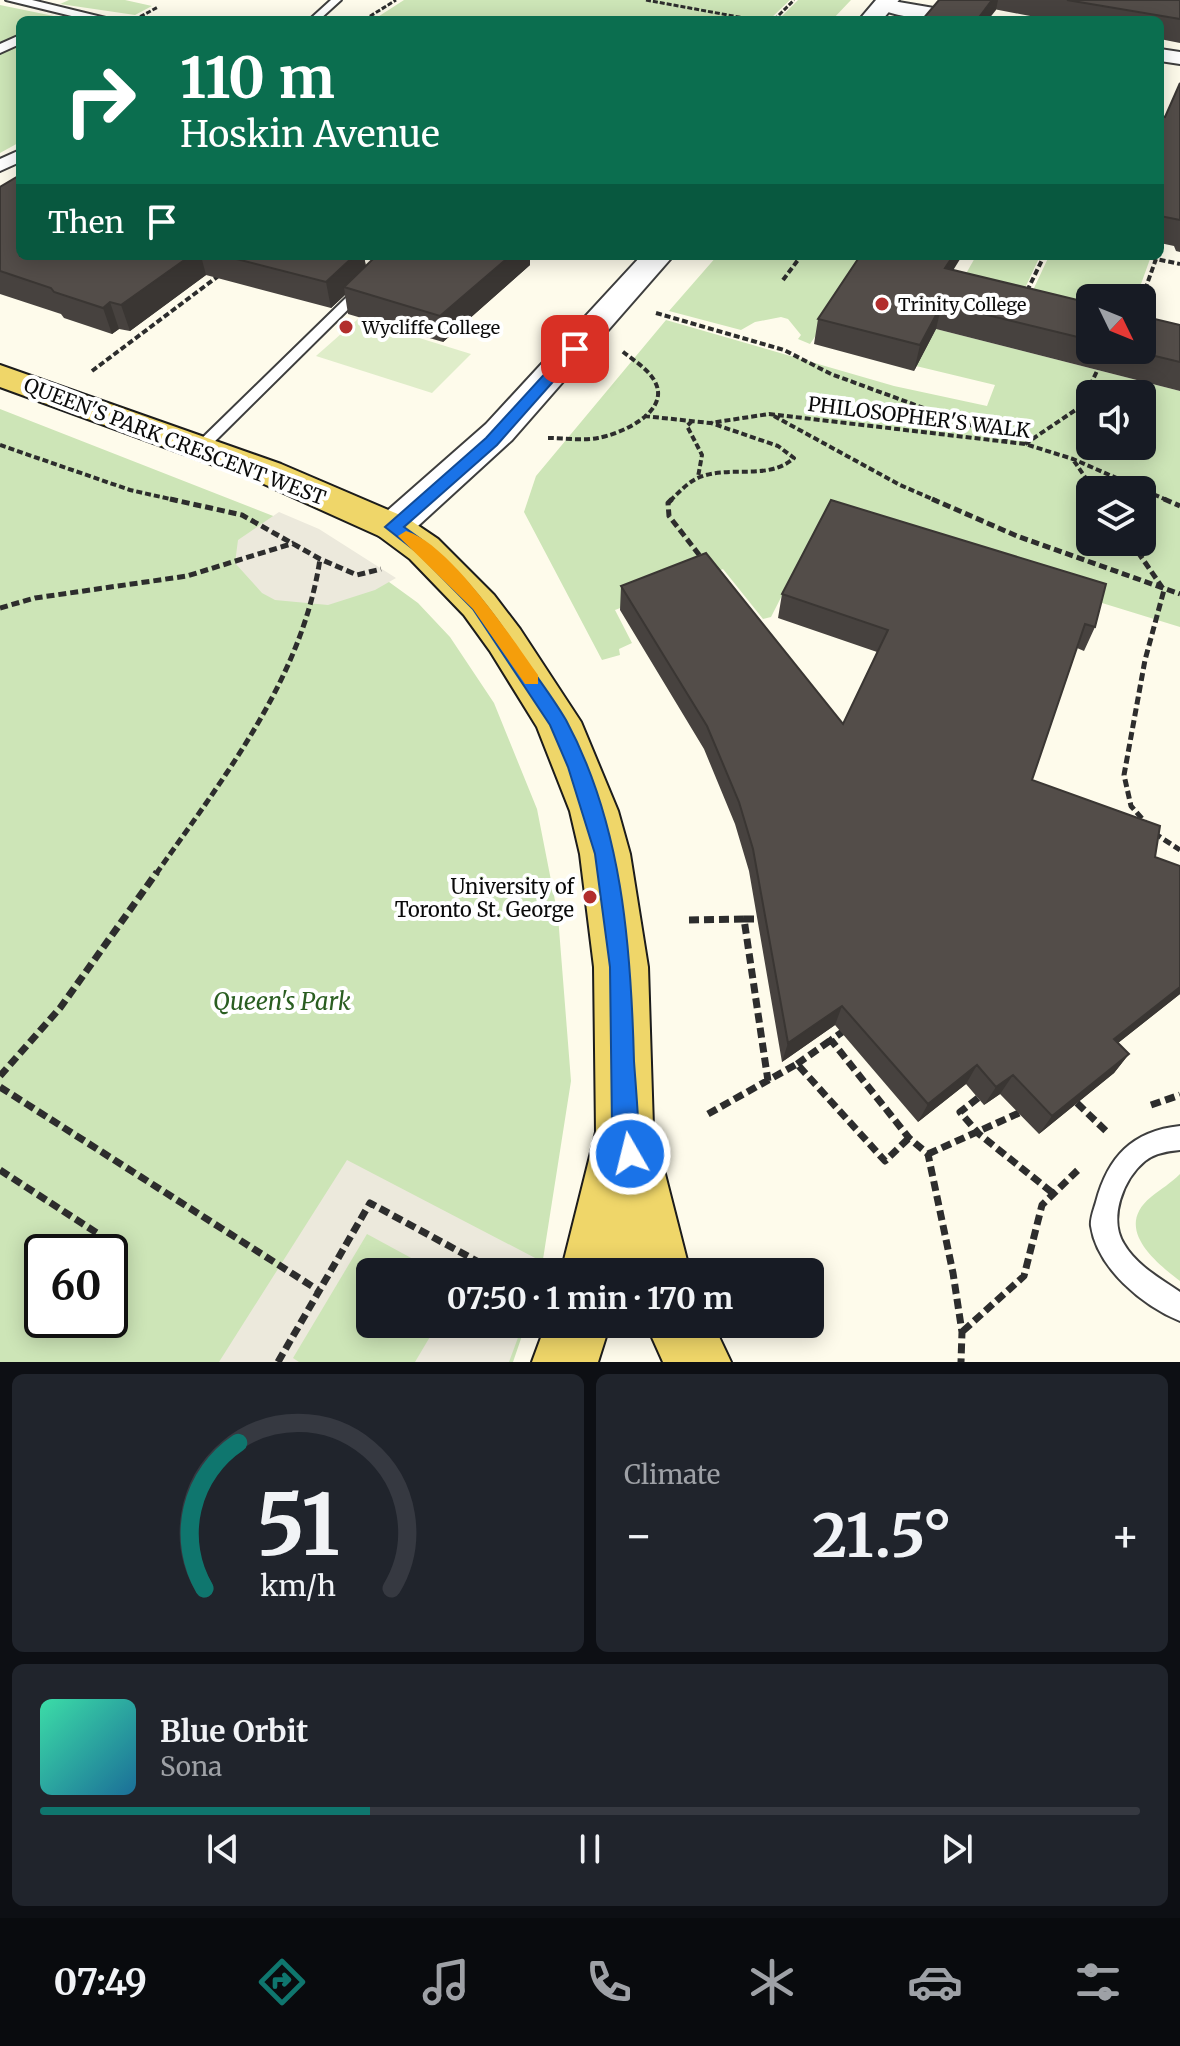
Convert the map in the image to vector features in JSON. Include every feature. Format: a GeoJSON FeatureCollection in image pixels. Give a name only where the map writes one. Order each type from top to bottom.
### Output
{"type":"FeatureCollection","features":[{"type":"Feature","properties":{"kind":"main road","name":"QUEEN'S PARK CRESCENT WEST"},"geometry":{"type":"LineString","coordinates":[[0,375],[268,472],[388,548],[424,549],[479,605],[558,722],[578,767],[605,854],[621,967],[624,1127]]}},
{"type":"Feature","properties":{"kind":"main road"},"geometry":{"type":"LineString","coordinates":[[595,1258],[624,1127]]}},
{"type":"Feature","properties":{"kind":"main road"},"geometry":{"type":"LineString","coordinates":[[624,1127],[656,1258]]}},
{"type":"Feature","properties":{"kind":"main road"},"geometry":{"type":"LineString","coordinates":[[565,1362],[573,1338]]}},
{"type":"Feature","properties":{"kind":"main road"},"geometry":{"type":"LineString","coordinates":[[685,1338],[698,1362]]}},
{"type":"Feature","properties":{"kind":"street"},"geometry":{"type":"LineString","coordinates":[[13,0],[84,16]]}},
{"type":"Feature","properties":{"kind":"street"},"geometry":{"type":"LineString","coordinates":[[881,8],[940,16]]}},
{"type":"Feature","properties":{"kind":"street"},"geometry":{"type":"LineString","coordinates":[[388,548],[431,498],[492,442],[654,260]]}},
{"type":"Feature","properties":{"kind":"lane"},"geometry":{"type":"LineString","coordinates":[[318,16],[336,0]]}},
{"type":"Feature","properties":{"kind":"lane"},"geometry":{"type":"LineString","coordinates":[[199,449],[392,260]]}},
{"type":"Feature","properties":{"kind":"lane"},"geometry":{"type":"LineString","coordinates":[[1180,1138],[1162,1140],[1137,1152],[1114,1181],[1103,1224],[1115,1254],[1140,1280],[1180,1308]]}},
{"type":"Feature","properties":{"kind":"path"},"geometry":{"type":"LineString","coordinates":[[370,16],[396,0]]}},
{"type":"Feature","properties":{"kind":"path"},"geometry":{"type":"LineString","coordinates":[[646,0],[733,16]]}},
{"type":"Feature","properties":{"kind":"path"},"geometry":{"type":"LineString","coordinates":[[778,16],[794,0]]}},
{"type":"Feature","properties":{"kind":"path"},"geometry":{"type":"LineString","coordinates":[[141,16],[158,7]]}},
{"type":"Feature","properties":{"kind":"path"},"geometry":{"type":"LineString","coordinates":[[783,280],[798,260]]}},
{"type":"Feature","properties":{"kind":"path"},"geometry":{"type":"LineString","coordinates":[[1027,292],[1042,260]]}},
{"type":"Feature","properties":{"kind":"path"},"geometry":{"type":"LineString","coordinates":[[1147,284],[1156,260]]}},
{"type":"Feature","properties":{"kind":"path"},"geometry":{"type":"LineString","coordinates":[[91,372],[222,273]]}},
{"type":"Feature","properties":{"kind":"path"},"geometry":{"type":"LineString","coordinates":[[656,313],[784,350],[846,380],[965,426],[1025,444],[1080,407],[1097,371]]}},
{"type":"Feature","properties":{"kind":"path"},"geometry":{"type":"LineString","coordinates":[[548,438],[598,438],[624,429],[644,416],[656,402],[657,386],[645,370],[622,351]]}},
{"type":"Feature","properties":{"kind":"path"},"geometry":{"type":"LineString","coordinates":[[769,414],[900,485],[1017,536],[1180,594]]}},
{"type":"Feature","properties":{"kind":"path","name":"PHILOSOPHER'S WALK"},"geometry":{"type":"LineString","coordinates":[[644,416],[710,423],[769,414],[1025,444],[1073,459],[1180,506]]}},
{"type":"Feature","properties":{"kind":"path"},"geometry":{"type":"LineString","coordinates":[[692,420],[687,426],[702,455],[698,477]]}},
{"type":"Feature","properties":{"kind":"path"},"geometry":{"type":"LineString","coordinates":[[708,566],[669,516],[668,503],[698,477],[773,470],[789,466],[794,458],[778,446],[710,423]]}},
{"type":"Feature","properties":{"kind":"path"},"geometry":{"type":"LineString","coordinates":[[0,445],[130,490],[242,515],[320,559],[357,575],[388,548]]}},
{"type":"Feature","properties":{"kind":"path"},"geometry":{"type":"LineString","coordinates":[[1073,459],[1085,476]]}},
{"type":"Feature","properties":{"kind":"path"},"geometry":{"type":"LineString","coordinates":[[0,608],[35,598],[187,576],[295,543]]}},
{"type":"Feature","properties":{"kind":"path"},"geometry":{"type":"LineString","coordinates":[[1141,556],[1164,590],[1145,660],[1124,775],[1131,806],[1155,833],[1180,850]]}},
{"type":"Feature","properties":{"kind":"path"},"geometry":{"type":"LineString","coordinates":[[0,1076],[60,1008],[253,737],[313,606],[320,559]]}},
{"type":"Feature","properties":{"kind":"path"},"geometry":{"type":"LineString","coordinates":[[744,919],[768,1081]]}},
{"type":"Feature","properties":{"kind":"path"},"geometry":{"type":"LineString","coordinates":[[689,920],[758,919]]}},
{"type":"Feature","properties":{"kind":"path"},"geometry":{"type":"LineString","coordinates":[[708,1114],[797,1064],[850,1027]]}},
{"type":"Feature","properties":{"kind":"path"},"geometry":{"type":"LineString","coordinates":[[831,1040],[909,1138],[928,1154],[962,1332],[961,1362]]}},
{"type":"Feature","properties":{"kind":"path"},"geometry":{"type":"LineString","coordinates":[[797,1064],[885,1161],[909,1138]]}},
{"type":"Feature","properties":{"kind":"path"},"geometry":{"type":"LineString","coordinates":[[0,1087],[318,1290]]}},
{"type":"Feature","properties":{"kind":"path"},"geometry":{"type":"LineString","coordinates":[[1136,1114],[1160,1099],[1180,1095]]}},
{"type":"Feature","properties":{"kind":"path"},"geometry":{"type":"LineString","coordinates":[[978,1098],[960,1112],[979,1134],[1054,1194]]}},
{"type":"Feature","properties":{"kind":"path"},"geometry":{"type":"LineString","coordinates":[[1077,1103],[1112,1137]]}},
{"type":"Feature","properties":{"kind":"path"},"geometry":{"type":"LineString","coordinates":[[928,1154],[979,1134],[1019,1113]]}},
{"type":"Feature","properties":{"kind":"path"},"geometry":{"type":"LineString","coordinates":[[1102,1146],[1120,1129]]}},
{"type":"Feature","properties":{"kind":"path"},"geometry":{"type":"LineString","coordinates":[[962,1332],[1024,1276],[1042,1205],[1092,1156]]}},
{"type":"Feature","properties":{"kind":"path"},"geometry":{"type":"LineString","coordinates":[[0,1170],[97,1233]]}},
{"type":"Feature","properties":{"kind":"path"},"geometry":{"type":"LineString","coordinates":[[278,1362],[370,1203],[471,1258]]}},
{"type":"Feature","properties":{"kind":"green space"},"geometry":{"type":"Polygon","coordinates":[[[69,0],[125,0],[152,6],[135,15],[60,4],[69,0]]]}},
{"type":"Feature","properties":{"kind":"green space"},"geometry":{"type":"Polygon","coordinates":[[[404,0],[790,0],[773,16],[379,16],[404,0]]]}},
{"type":"Feature","properties":{"kind":"green space"},"geometry":{"type":"Polygon","coordinates":[[[798,0],[851,0],[836,16],[782,16],[798,0]]]}},
{"type":"Feature","properties":{"kind":"green space"},"geometry":{"type":"Polygon","coordinates":[[[0,5],[54,16],[16,16],[16,144],[0,153],[0,5]]]}},
{"type":"Feature","properties":{"kind":"green space"},"geometry":{"type":"Polygon","coordinates":[[[714,260],[868,260],[810,344],[798,339],[801,335],[788,319],[781,317],[755,322],[741,330],[669,311],[714,260]]]}},
{"type":"Feature","properties":{"kind":"green space"},"geometry":{"type":"Polygon","coordinates":[[[974,260],[1038,260],[1019,301],[959,286],[974,260]]]}},
{"type":"Feature","properties":{"kind":"green space"},"geometry":{"type":"Polygon","coordinates":[[[1047,260],[1150,260],[1141,284],[1076,284],[1076,315],[1027,303],[1047,260]]]}},
{"type":"Feature","properties":{"kind":"green space"},"geometry":{"type":"Polygon","coordinates":[[[358,319],[471,354],[432,393],[316,356],[358,319]]]}},
{"type":"Feature","properties":{"kind":"green space"},"geometry":{"type":"Polygon","coordinates":[[[666,320],[894,386],[987,406],[995,385],[916,366],[936,329],[1137,380],[1076,380],[1076,460],[1156,460],[1156,385],[1180,391],[1180,627],[822,517],[771,617],[763,619],[723,569],[615,610],[632,643],[619,649],[620,655],[602,660],[524,512],[536,476],[666,320]]]}},
{"type":"Feature","properties":{"kind":"green space","name":"Queen's Park"},"geometry":{"type":"Polygon","coordinates":[[[0,409],[327,537],[418,603],[450,637],[494,703],[537,809],[558,916],[571,1081],[543,1258],[356,1258],[356,1338],[521,1338],[513,1362],[0,1362],[0,409]]]}},
{"type":"Feature","properties":{"kind":"green space"},"geometry":{"type":"Polygon","coordinates":[[[1180,1174],[1180,1281],[1142,1244],[1136,1221],[1140,1209],[1151,1197],[1180,1174]]]}},
{"type":"Feature","properties":{"kind":"shaded area"},"geometry":{"type":"Polygon","coordinates":[[[279,512],[319,529],[396,578],[375,590],[328,605],[275,600],[262,593],[235,563],[238,540],[279,512]]]}},
{"type":"Feature","properties":{"kind":"shaded area"},"geometry":{"type":"Polygon","coordinates":[[[347,1160],[535,1258],[411,1258],[367,1234],[293,1358],[299,1362],[219,1362],[347,1160]]]}},
{"type":"Feature","properties":{"kind":"shaded area"},"geometry":{"type":"Polygon","coordinates":[[[429,1338],[518,1338],[509,1362],[415,1362],[429,1338]]]}},
{"type":"Feature","properties":{"kind":"building"},"geometry":{"type":"Polygon","coordinates":[[[939,0],[992,0],[980,16],[925,16],[939,0]]]}},
{"type":"Feature","properties":{"kind":"building"},"geometry":{"type":"Polygon","coordinates":[[[1067,0],[1180,0],[1180,19],[1067,0]]]}},
{"type":"Feature","properties":{"kind":"building"},"geometry":{"type":"Polygon","coordinates":[[[1180,83],[1180,220],[1164,217],[1165,117],[1180,83]]]}},
{"type":"Feature","properties":{"kind":"building"},"geometry":{"type":"Polygon","coordinates":[[[16,177],[16,260],[184,260],[121,305],[110,302],[103,308],[0,271],[0,187],[16,177]]]}},
{"type":"Feature","properties":{"kind":"building"},"geometry":{"type":"Polygon","coordinates":[[[241,260],[350,260],[326,282],[241,260]]]}},
{"type":"Feature","properties":{"kind":"building"},"geometry":{"type":"Polygon","coordinates":[[[372,260],[505,260],[440,316],[344,287],[372,260]]]}},
{"type":"Feature","properties":{"kind":"building"},"geometry":{"type":"Polygon","coordinates":[[[857,260],[950,260],[945,268],[1076,300],[1076,337],[942,304],[920,345],[818,319],[857,260]]]}},
{"type":"Feature","properties":{"kind":"building"},"geometry":{"type":"Polygon","coordinates":[[[1156,319],[1180,325],[1180,362],[1156,356],[1156,319]]]}},
{"type":"Feature","properties":{"kind":"building"},"geometry":{"type":"Polygon","coordinates":[[[831,500],[1106,584],[1095,627],[1085,624],[1032,780],[1160,826],[1155,857],[1180,866],[1180,987],[1114,1039],[1129,1054],[1052,1116],[1013,1075],[996,1087],[977,1065],[928,1104],[842,1006],[788,1043],[753,849],[739,802],[707,726],[621,586],[706,553],[843,724],[888,630],[782,594],[831,500]]]}},
{"type":"Feature","properties":{"kind":"slow traffic"},"geometry":{"type":"LineString","coordinates":[[406,536],[424,549],[479,605],[531,679]]}},
{"type":"Feature","properties":{"kind":"place","name":"Trinity College"},"geometry":{"type":"Point","coordinates":[882,304]}},
{"type":"Feature","properties":{"kind":"place","name":"Wycliffe College"},"geometry":{"type":"Point","coordinates":[346,327]}},
{"type":"Feature","properties":{"kind":"place","name":"University of Toronto St. George"},"geometry":{"type":"Point","coordinates":[590,897]}},
{"type":"Feature","properties":{"kind":"route"},"geometry":{"type":"LineString","coordinates":[[575,349],[492,442],[431,498],[393,527],[424,549],[479,605],[558,722],[578,767],[605,854],[621,967],[624,1127],[630,1154]]}}]}
